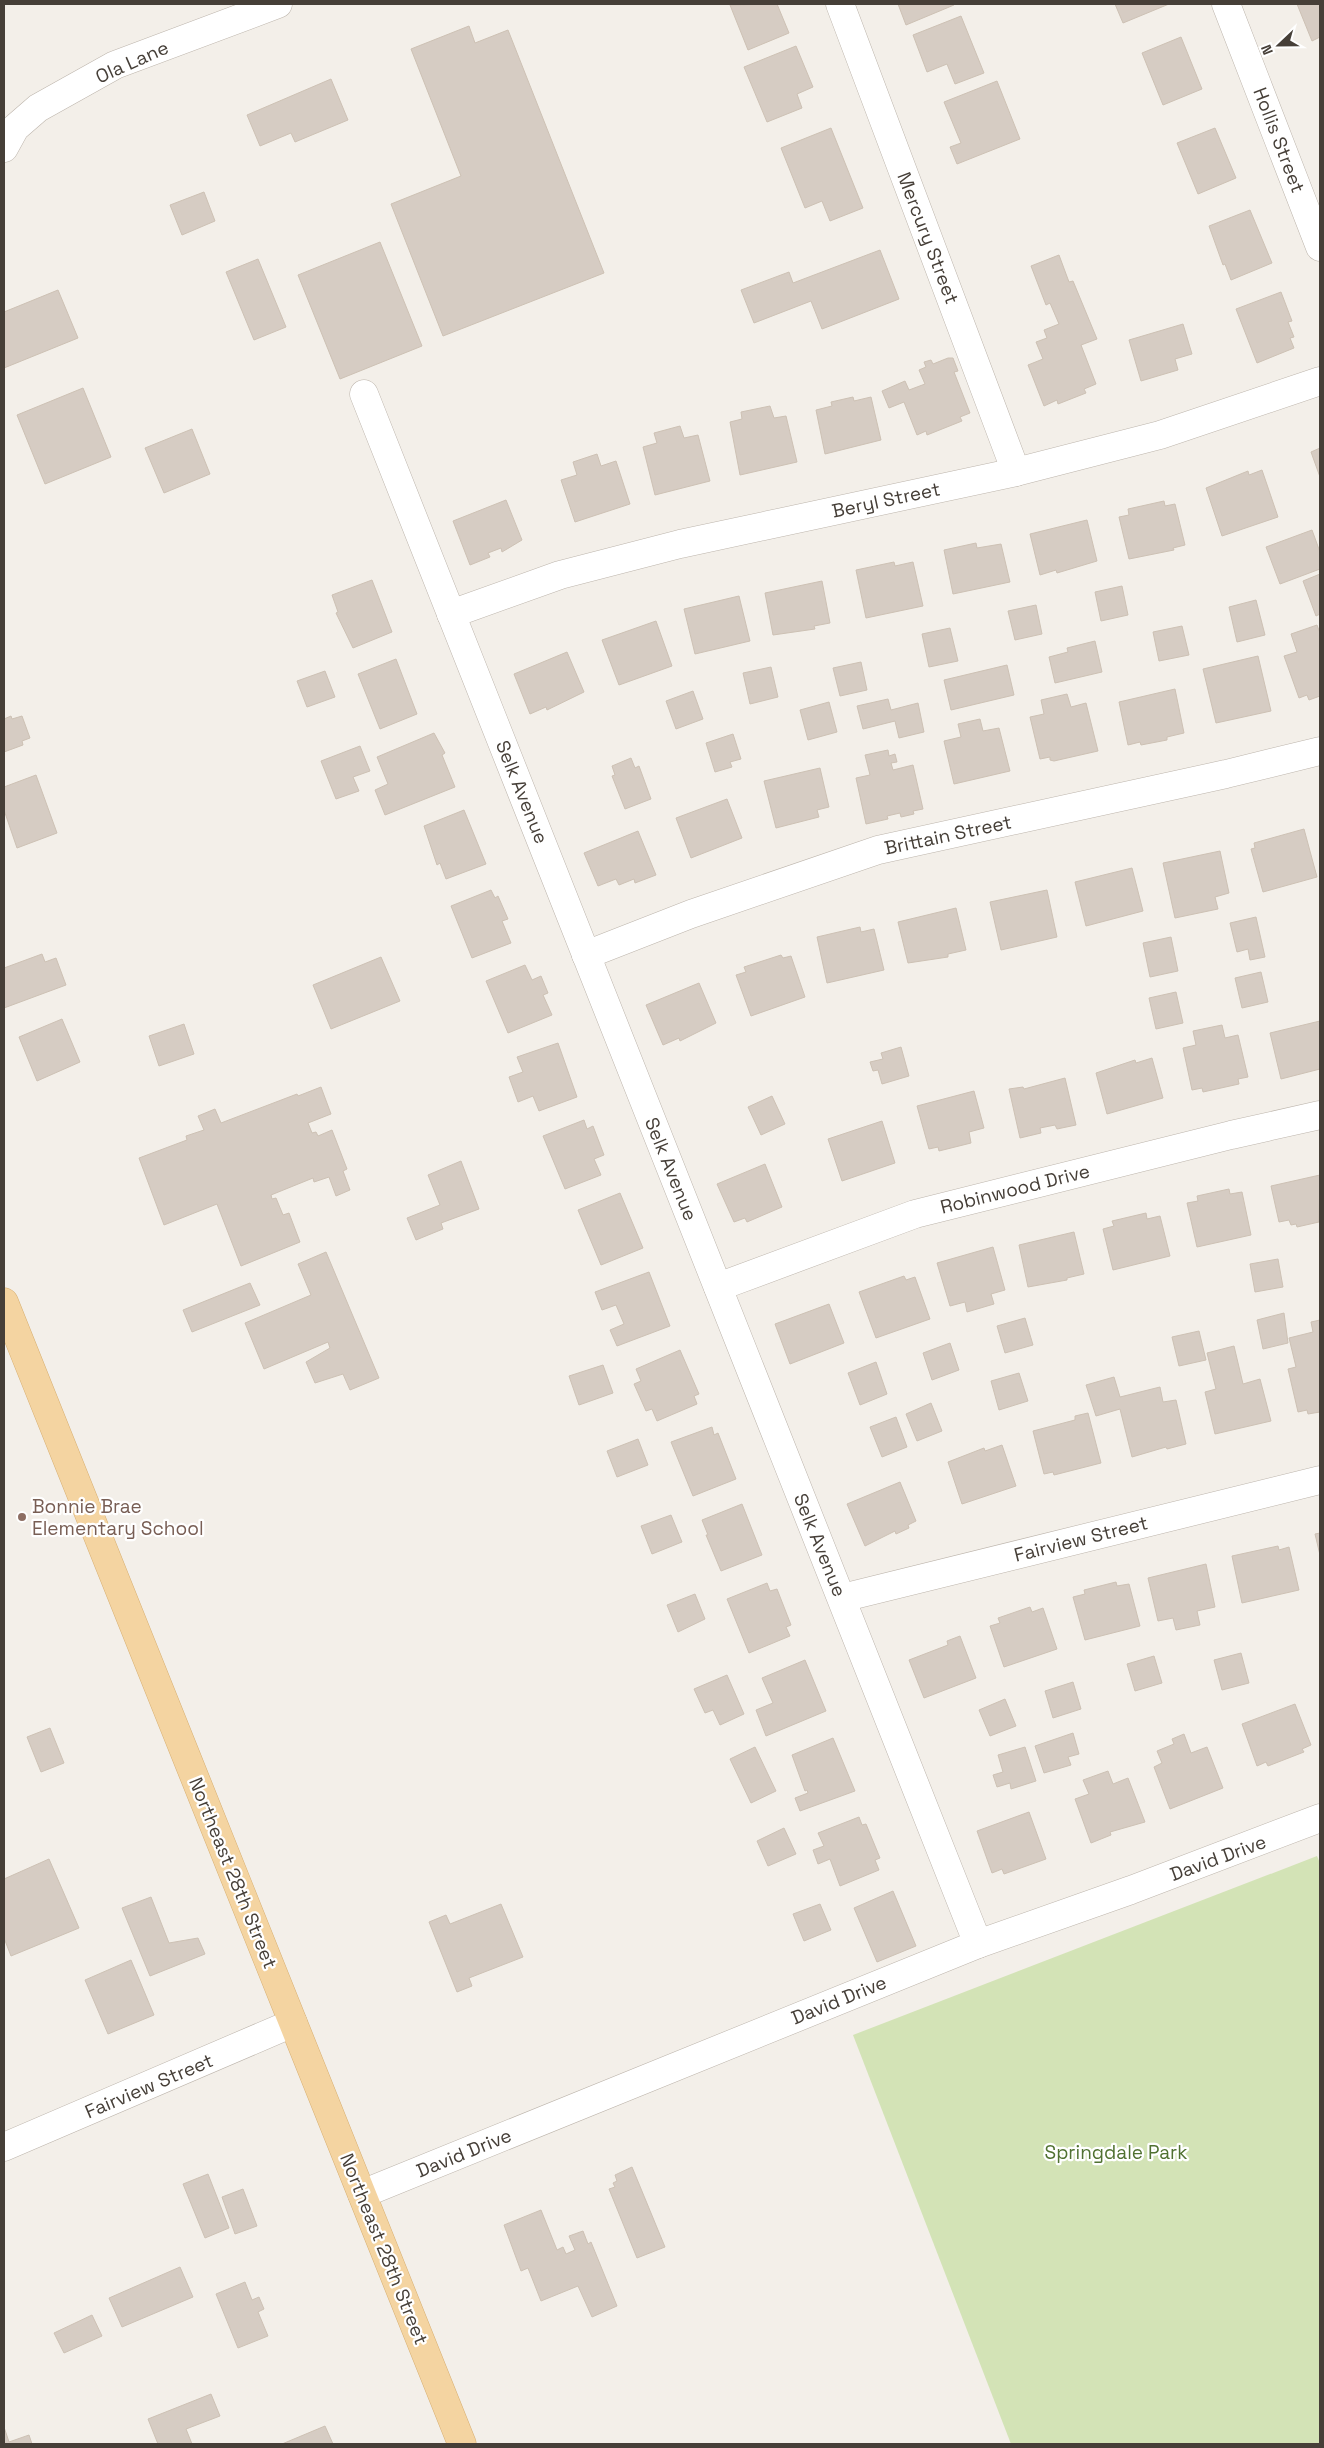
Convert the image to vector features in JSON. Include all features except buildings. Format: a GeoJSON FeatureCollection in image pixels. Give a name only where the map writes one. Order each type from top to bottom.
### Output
{"type":"FeatureCollection","features":[{"type":"Feature","properties":{"kind":"main road","name":"Northeast 28th Street"},"geometry":{"type":"LineString","coordinates":[[4,1302],[462,2444]]}},
{"type":"Feature","properties":{"kind":"street","name":"Ola Lane"},"geometry":{"type":"LineString","coordinates":[[4,148],[15,128],[38,108],[115,65],[278,4]]}},
{"type":"Feature","properties":{"kind":"street","name":"Mercury Street"},"geometry":{"type":"LineString","coordinates":[[840,4],[1016,472]]}},
{"type":"Feature","properties":{"kind":"street","name":"Hollis Street"},"geometry":{"type":"LineString","coordinates":[[1226,4],[1320,248]]}},
{"type":"Feature","properties":{"kind":"street","name":"Beryl Street"},"geometry":{"type":"LineString","coordinates":[[451,614],[560,575],[680,544],[1016,472],[1160,435],[1320,381]]}},
{"type":"Feature","properties":{"kind":"street","name":"Selk Avenue"},"geometry":{"type":"LineString","coordinates":[[364,394],[978,1944]]}},
{"type":"Feature","properties":{"kind":"street","name":"Brittain Street"},"geometry":{"type":"LineString","coordinates":[[586,955],[692,914],[878,850],[1226,774],[1320,751]]}},
{"type":"Feature","properties":{"kind":"street","name":"Robinwood Drive"},"geometry":{"type":"LineString","coordinates":[[718,1287],[915,1214],[1231,1135],[1320,1115]]}},
{"type":"Feature","properties":{"kind":"street","name":"Fairview Street"},"geometry":{"type":"LineString","coordinates":[[842,1598],[1320,1480]]}},
{"type":"Feature","properties":{"kind":"street","name":"David Drive"},"geometry":{"type":"LineString","coordinates":[[362,2194],[978,1944],[1140,1887],[1320,1818]]}},
{"type":"Feature","properties":{"kind":"street","name":"Fairview Street"},"geometry":{"type":"LineString","coordinates":[[4,2147],[293,2023]]}},
{"type":"Feature","properties":{"kind":"green space","name":"Springdale Park"},"geometry":{"type":"Polygon","coordinates":[[[1317,1856],[1320,1863],[1320,2444],[1011,2444],[853,2035],[1317,1856]]]}},
{"type":"Feature","properties":{"kind":"place","name":"Bonnie Brae Elementary School"},"geometry":{"type":"Point","coordinates":[22,1517]}}]}
